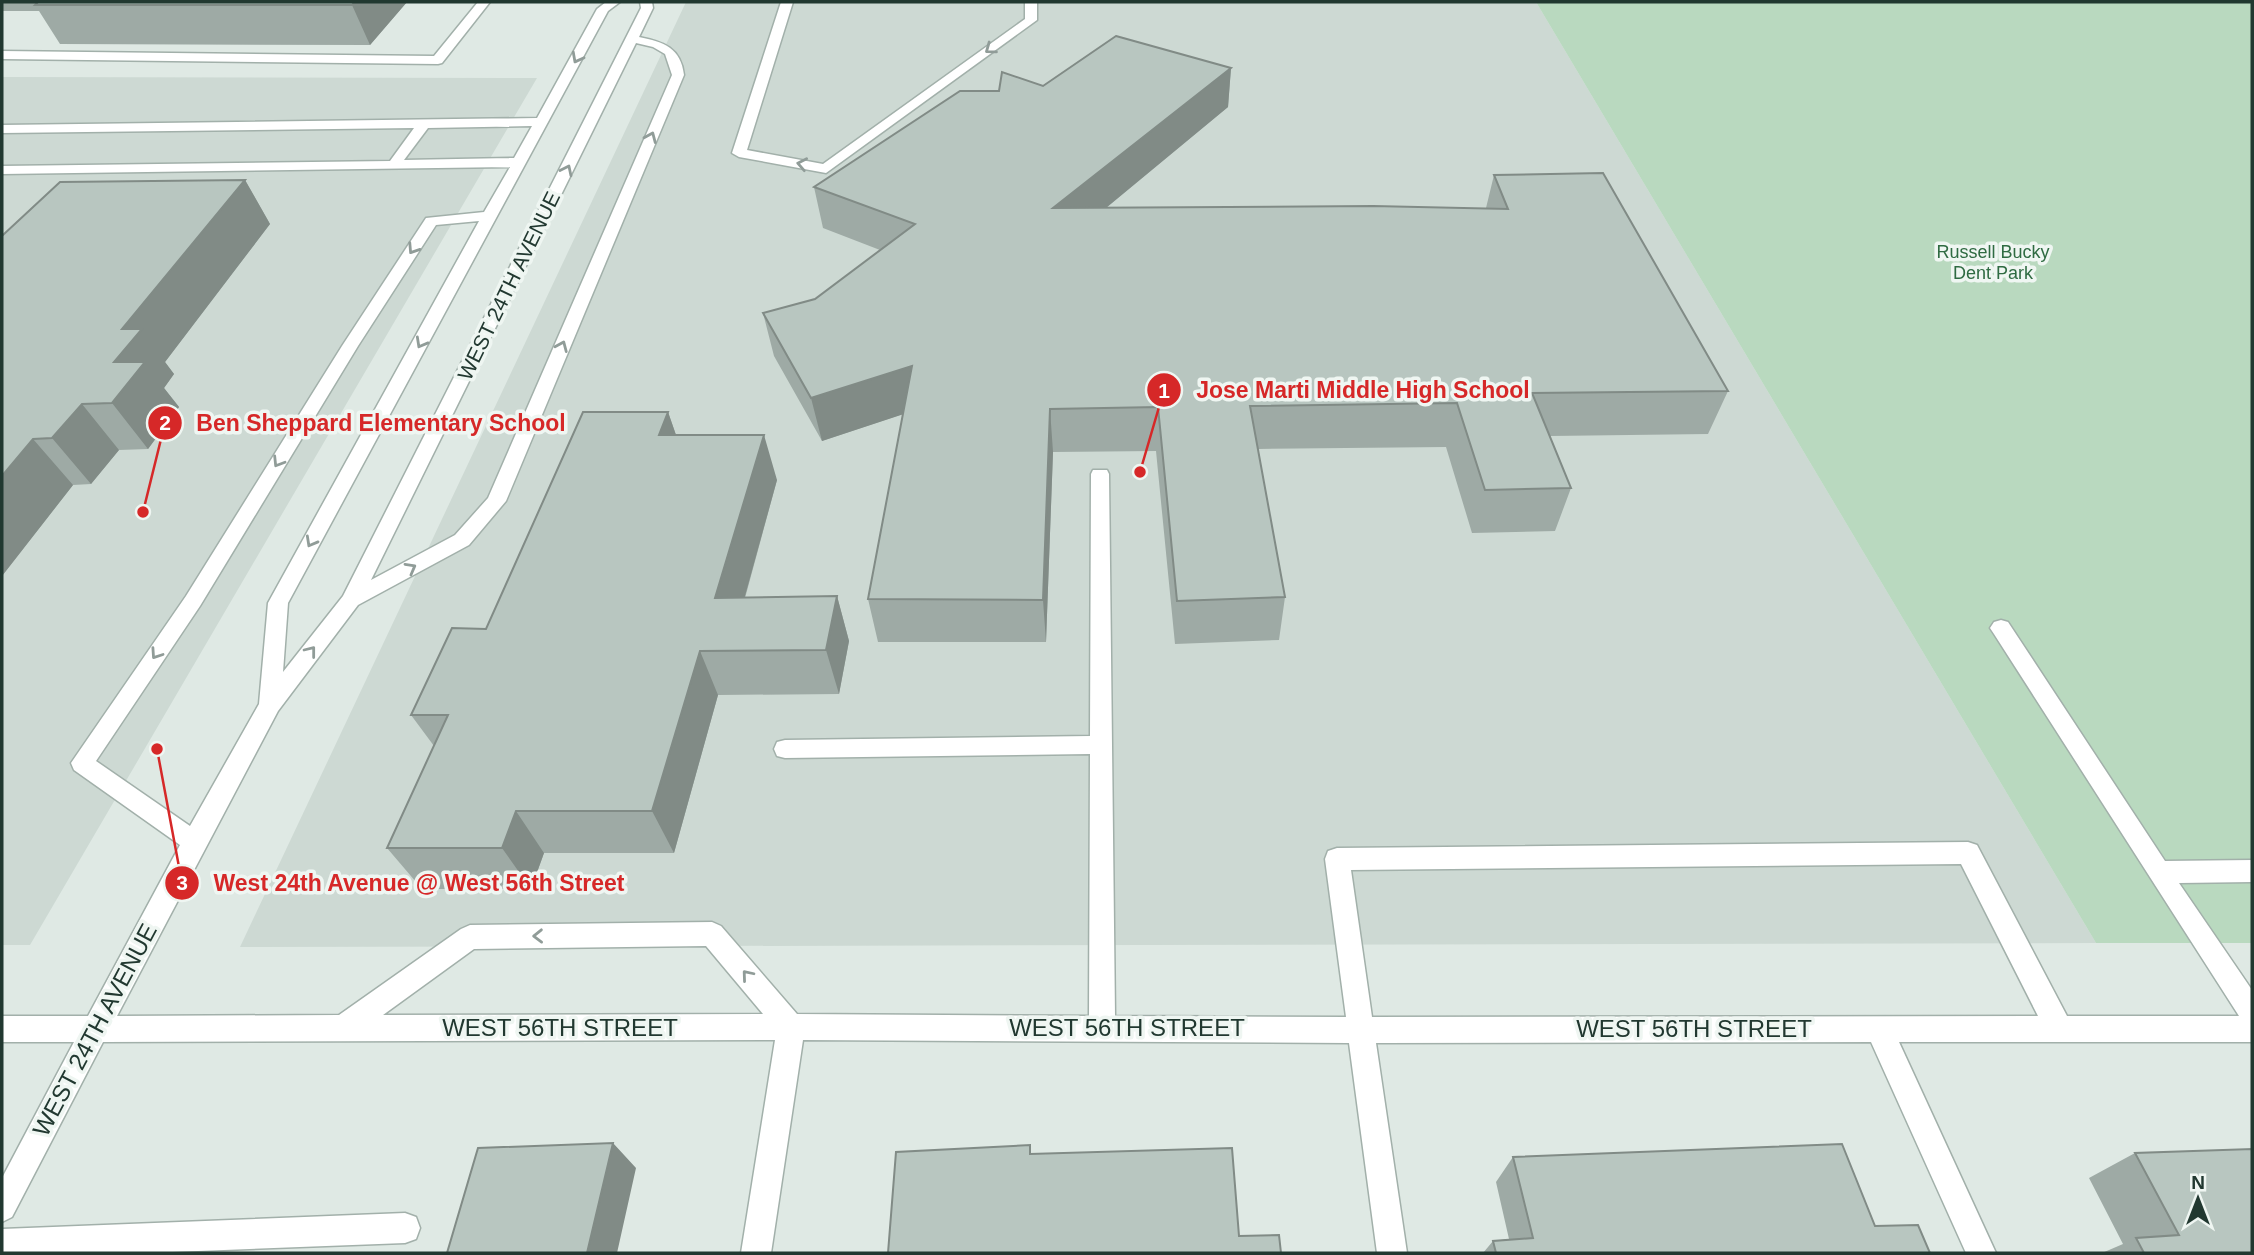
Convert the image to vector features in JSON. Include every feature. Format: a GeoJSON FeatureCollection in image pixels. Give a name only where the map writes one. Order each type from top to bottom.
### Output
{"type":"FeatureCollection","features":[{"type":"Feature","properties":{"kind":"street"},"geometry":{"type":"LineString","coordinates":[[2,55],[438,60],[484,2]]}},
{"type":"Feature","properties":{"kind":"street","name":"WEST 24TH AVENUE"},"geometry":{"type":"LineString","coordinates":[[270,705],[278,603],[603,9],[614,2]]}},
{"type":"Feature","properties":{"kind":"street","name":"WEST 24TH AVENUE"},"geometry":{"type":"LineString","coordinates":[[2,1207],[194,842],[270,705],[351,600],[632,39],[647,8],[646,2]]}},
{"type":"Feature","properties":{"kind":"street"},"geometry":{"type":"LineString","coordinates":[[787,2],[739,153],[826,169],[1031,20],[1031,2]]}},
{"type":"Feature","properties":{"kind":"street"},"geometry":{"type":"LineString","coordinates":[[351,600],[462,540],[496,500],[678,75],[673,53],[632,39]]}},
{"type":"Feature","properties":{"kind":"street"},"geometry":{"type":"LineString","coordinates":[[2,129],[543,122]]}},
{"type":"Feature","properties":{"kind":"street"},"geometry":{"type":"LineString","coordinates":[[394,165],[424,123]]}},
{"type":"Feature","properties":{"kind":"street"},"geometry":{"type":"LineString","coordinates":[[2,170],[521,162]]}},
{"type":"Feature","properties":{"kind":"street"},"geometry":{"type":"LineString","coordinates":[[194,842],[82,763],[192,601],[350,346],[432,221],[491,216]]}},
{"type":"Feature","properties":{"kind":"street"},"geometry":{"type":"LineString","coordinates":[[1101,474],[1102,1028]]}},
{"type":"Feature","properties":{"kind":"street"},"geometry":{"type":"LineString","coordinates":[[2001,628],[2252,1013]]}},
{"type":"Feature","properties":{"kind":"street"},"geometry":{"type":"LineString","coordinates":[[785,749],[1102,745]]}},
{"type":"Feature","properties":{"kind":"street"},"geometry":{"type":"LineString","coordinates":[[1392,1253],[1337,859],[1968,853],[2059,1029]]}},
{"type":"Feature","properties":{"kind":"street"},"geometry":{"type":"LineString","coordinates":[[2158,872],[2252,870]]}},
{"type":"Feature","properties":{"kind":"street"},"geometry":{"type":"LineString","coordinates":[[342,1029],[470,937],[712,934],[791,1027],[756,1253]]}},
{"type":"Feature","properties":{"kind":"street","name":"WEST 56TH STREET"},"geometry":{"type":"LineString","coordinates":[[2,1029],[2252,1029]]}},
{"type":"Feature","properties":{"kind":"street"},"geometry":{"type":"LineString","coordinates":[[1879,1029],[1981,1253]]}},
{"type":"Feature","properties":{"kind":"street"},"geometry":{"type":"LineString","coordinates":[[2,1244],[405,1228]]}},
{"type":"Feature","properties":{"kind":"shaded area"},"geometry":{"type":"Polygon","coordinates":[[[686,2],[1536,2],[2096,943],[240,947],[686,2]]]}},
{"type":"Feature","properties":{"kind":"shaded area"},"geometry":{"type":"Polygon","coordinates":[[[2,77],[537,78],[30,945],[2,945],[2,77]]]}},
{"type":"Feature","properties":{"kind":"green space","name":"Russell Bucky Dent Park"},"geometry":{"type":"Polygon","coordinates":[[[1536,2],[2252,2],[2252,943],[2096,943],[1536,2]]]}},
{"type":"Feature","properties":{"kind":"building"},"geometry":{"type":"Polygon","coordinates":[[[38,2],[355,2],[352,5],[35,5],[38,2]]]}},
{"type":"Feature","properties":{"kind":"building"},"geometry":{"type":"Polygon","coordinates":[[[1116,36],[1231,68],[1053,208],[1373,206],[1508,209],[1494,175],[1603,173],[1728,391],[1532,393],[1571,488],[1485,490],[1457,403],[1250,406],[1285,597],[1177,601],[1158,407],[1050,409],[1043,600],[868,599],[912,366],[811,398],[763,313],[815,299],[915,224],[814,187],[960,91],[999,91],[1002,72],[1043,86],[1116,36]]]}},
{"type":"Feature","properties":{"kind":"building"},"geometry":{"type":"Polygon","coordinates":[[[245,180],[122,329],[142,329],[114,362],[145,362],[112,403],[82,404],[52,438],[33,439],[2,476],[2,235],[60,182],[245,180]]]}},
{"type":"Feature","properties":{"kind":"building"},"geometry":{"type":"Polygon","coordinates":[[[583,412],[668,412],[659,435],[764,435],[715,598],[837,596],[826,650],[700,651],[652,811],[516,811],[502,848],[387,848],[448,715],[411,715],[452,628],[486,629],[583,412]]]}},
{"type":"Feature","properties":{"kind":"building"},"geometry":{"type":"Polygon","coordinates":[[[613,1143],[587,1253],[447,1253],[478,1148],[613,1143]]]}},
{"type":"Feature","properties":{"kind":"building"},"geometry":{"type":"Polygon","coordinates":[[[1842,1144],[1875,1226],[1918,1225],[1930,1253],[1496,1253],[1493,1241],[1533,1238],[1513,1157],[1842,1144]]]}},
{"type":"Feature","properties":{"kind":"building"},"geometry":{"type":"Polygon","coordinates":[[[1030,1145],[1030,1154],[1232,1148],[1239,1236],[1279,1235],[1281,1253],[888,1253],[896,1152],[1030,1145]]]}},
{"type":"Feature","properties":{"kind":"building"},"geometry":{"type":"Polygon","coordinates":[[[2252,1149],[2252,1253],[2144,1253],[2136,1238],[2179,1235],[2135,1153],[2252,1149]]]}},
{"type":"Feature","properties":{"kind":"place","name":"Jose Marti Middle High School"},"geometry":{"type":"Point","coordinates":[1140,472]}},
{"type":"Feature","properties":{"kind":"place","name":"Ben Sheppard Elementary School"},"geometry":{"type":"Point","coordinates":[143,512]}},
{"type":"Feature","properties":{"kind":"place","name":"West 24th Avenue @ West 56th Street"},"geometry":{"type":"Point","coordinates":[157,749]}}]}
